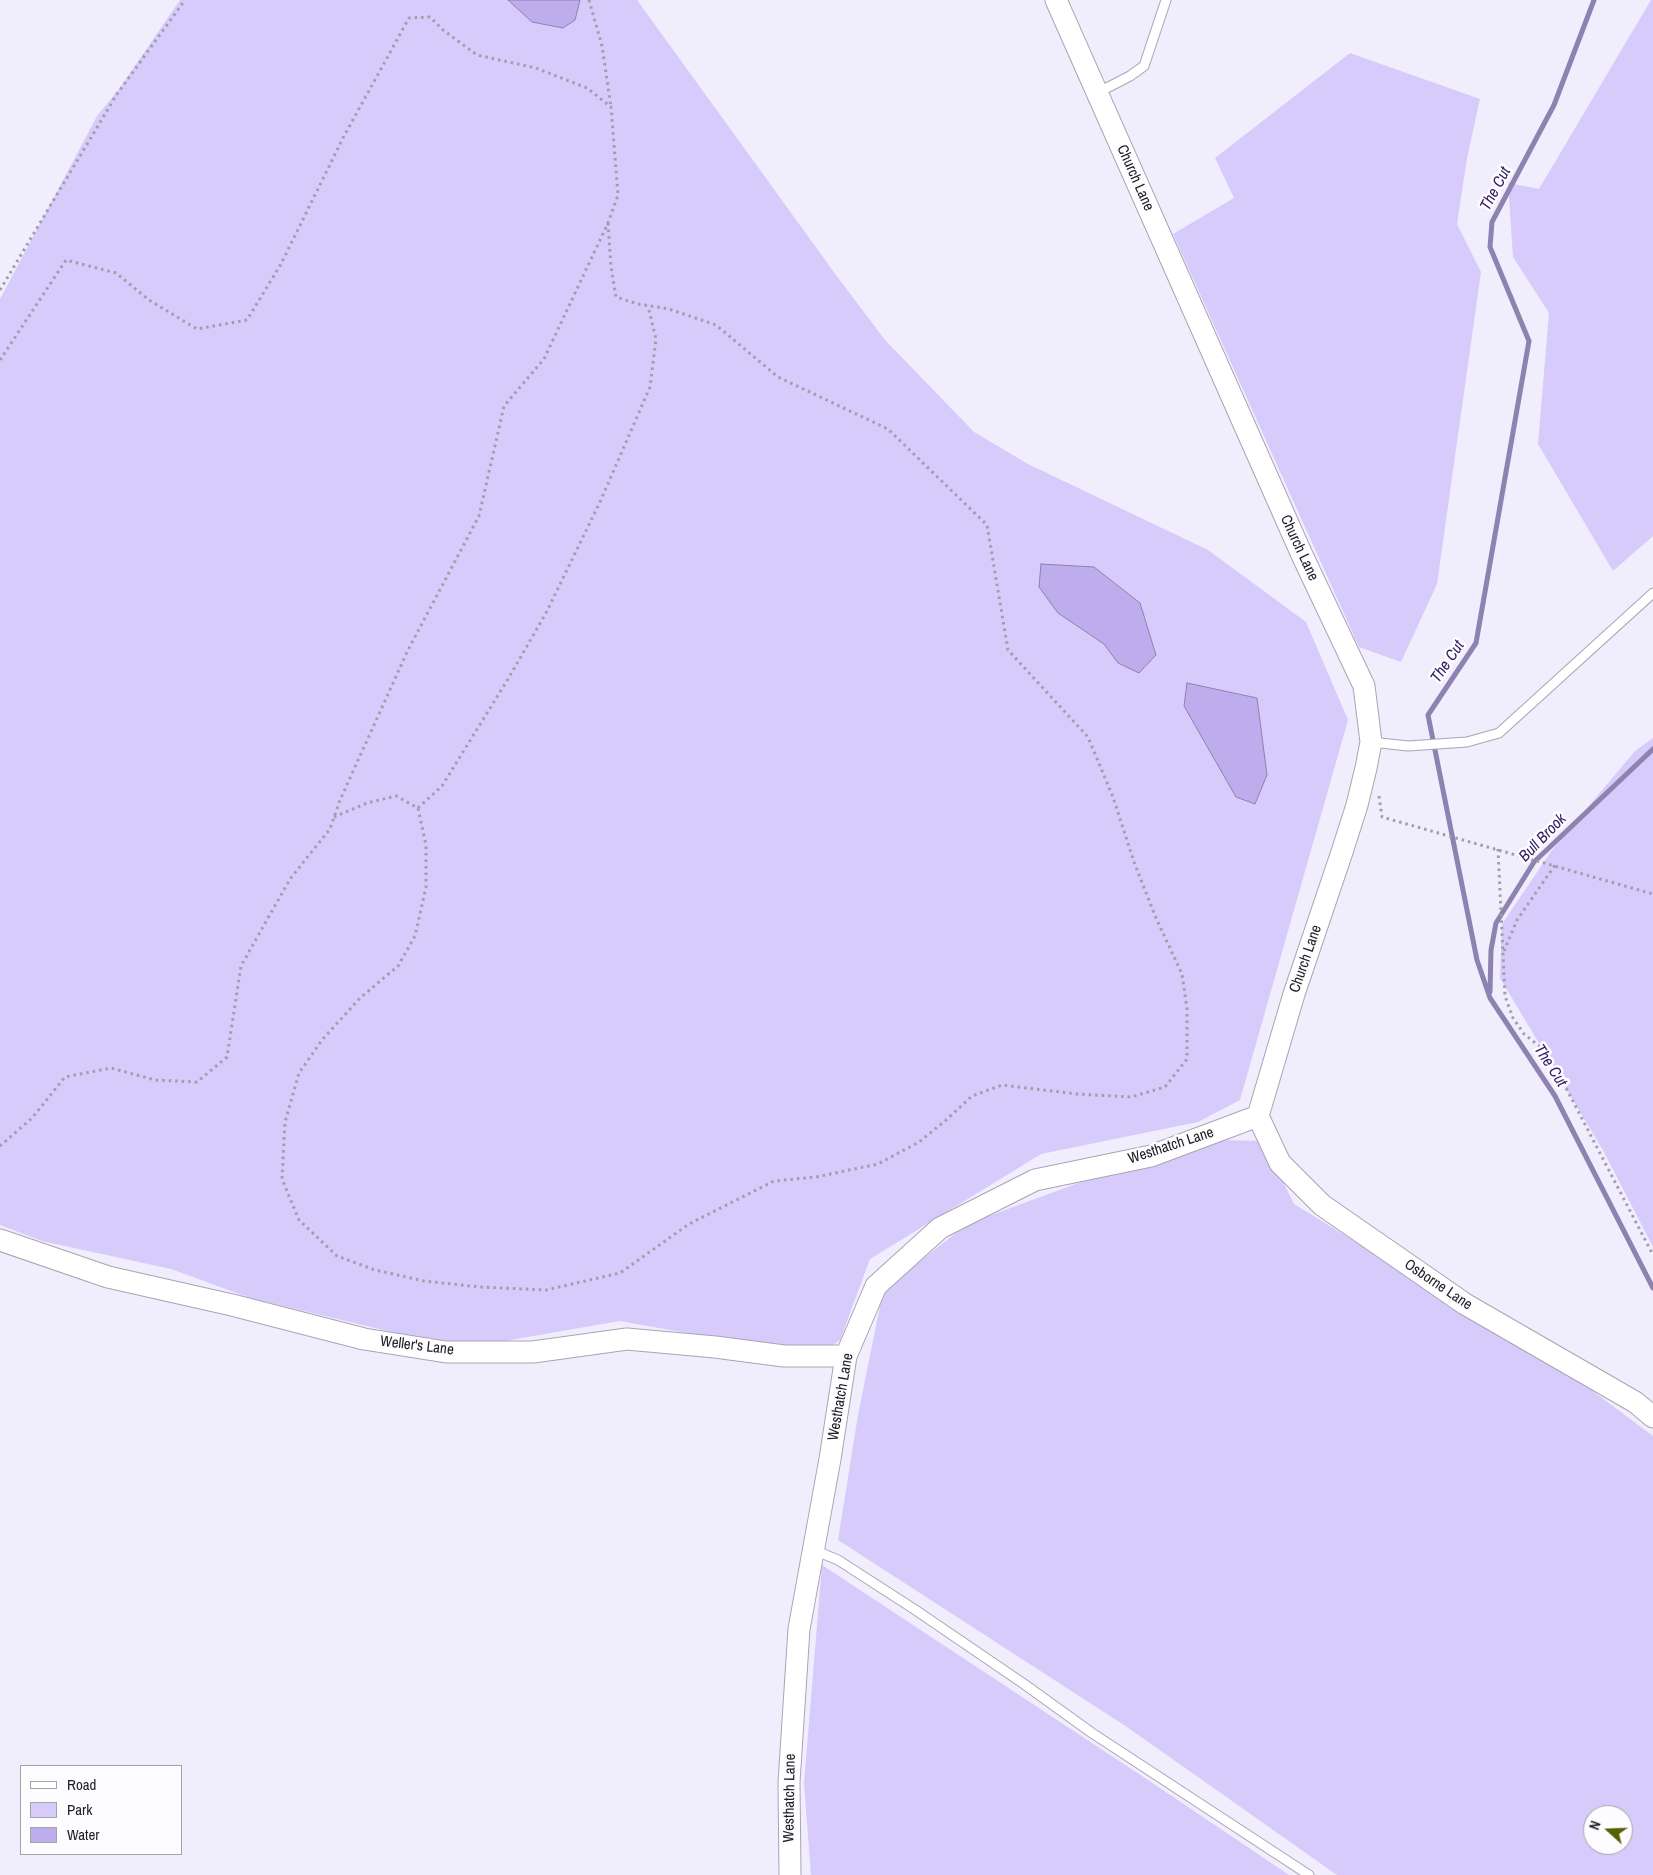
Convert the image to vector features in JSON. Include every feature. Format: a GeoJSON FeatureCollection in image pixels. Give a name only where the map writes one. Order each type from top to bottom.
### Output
{"type":"FeatureCollection","features":[{"type":"Feature","properties":{"kind":"street","name":"Church Lane"},"geometry":{"type":"LineString","coordinates":[[1056,0],[1302,555],[1364,686],[1371,742],[1366,768],[1345,842],[1294,994],[1258,1116]]}},
{"type":"Feature","properties":{"kind":"street","name":"Westhatch Lane"},"geometry":{"type":"LineString","coordinates":[[790,1875],[789,1782],[799,1629],[830,1459],[846,1356],[876,1286],[940,1228],[1035,1180],[1151,1156],[1258,1116]]}},
{"type":"Feature","properties":{"kind":"street","name":"Osborne Lane"},"geometry":{"type":"LineString","coordinates":[[1258,1116],[1280,1164],[1322,1205],[1465,1304],[1635,1402],[1653,1417]]}},
{"type":"Feature","properties":{"kind":"street","name":"Weller's Lane"},"geometry":{"type":"LineString","coordinates":[[0,1240],[108,1277],[232,1305],[364,1339],[446,1352],[533,1352],[627,1339],[715,1347],[784,1356],[846,1356]]}},
{"type":"Feature","properties":{"kind":"lane"},"geometry":{"type":"LineString","coordinates":[[1097,93],[1130,76],[1144,66],[1166,0]]}},
{"type":"Feature","properties":{"kind":"lane"},"geometry":{"type":"LineString","coordinates":[[1371,742],[1408,746],[1467,742],[1499,733],[1653,593]]}},
{"type":"Feature","properties":{"kind":"lane"},"geometry":{"type":"LineString","coordinates":[[814,1550],[838,1560],[914,1609],[1092,1733],[1308,1875]]}},
{"type":"Feature","properties":{"kind":"path"},"geometry":{"type":"LineString","coordinates":[[0,290],[117,94],[185,0]]}},
{"type":"Feature","properties":{"kind":"path"},"geometry":{"type":"LineString","coordinates":[[0,1146],[32,1118],[65,1077],[111,1068],[155,1080],[197,1082],[227,1057],[241,966],[290,878],[330,830],[408,650],[479,516],[504,406],[544,359],[608,223],[618,195],[612,107],[602,46],[589,0]]}},
{"type":"Feature","properties":{"kind":"path"},"geometry":{"type":"LineString","coordinates":[[0,360],[66,260],[116,273],[149,300],[197,329],[247,320],[281,264],[344,136],[409,18],[430,17],[443,30],[476,55],[536,68],[587,88],[612,107]]}},
{"type":"Feature","properties":{"kind":"path"},"geometry":{"type":"LineString","coordinates":[[334,817],[367,802],[396,796],[418,808],[426,845],[426,887],[415,936],[398,966],[360,998],[322,1040],[299,1073],[285,1122],[282,1178],[299,1220],[337,1256],[375,1270],[424,1281],[480,1287],[546,1290],[620,1273],[689,1224],[774,1181],[816,1177],[878,1164],[919,1142],[946,1121],[972,1096],[1002,1086],[1077,1094],[1131,1097],[1165,1087],[1187,1059],[1187,1010],[1182,974],[1134,862],[1113,797],[1088,737],[1008,650],[987,525],[888,428],[778,377],[716,325],[669,309],[616,298],[611,267],[608,223]]}},
{"type":"Feature","properties":{"kind":"path"},"geometry":{"type":"LineString","coordinates":[[418,808],[442,786],[508,679],[546,613],[600,502],[650,387],[656,339],[648,306]]}},
{"type":"Feature","properties":{"kind":"path"},"geometry":{"type":"LineString","coordinates":[[1366,768],[1375,770],[1382,817],[1653,894]]}},
{"type":"Feature","properties":{"kind":"path"},"geometry":{"type":"LineString","coordinates":[[1498,849],[1505,996],[1513,1018],[1524,1034],[1544,1050],[1551,1059],[1653,1255]]}},
{"type":"Feature","properties":{"kind":"path"},"geometry":{"type":"LineString","coordinates":[[1503,954],[1517,920],[1555,866]]}},
{"type":"Feature","properties":{"kind":"green space"},"geometry":{"type":"Polygon","coordinates":[[[180,0],[637,0],[885,340],[974,432],[1028,464],[1208,550],[1306,622],[1348,720],[1240,1100],[1198,1122],[1041,1154],[870,1259],[840,1340],[821,1353],[709,1337],[620,1321],[487,1344],[460,1343],[400,1334],[250,1298],[171,1269],[42,1241],[0,1225],[0,299],[97,116],[119,89],[180,0]]]}},
{"type":"Feature","properties":{"kind":"green space"},"geometry":{"type":"Polygon","coordinates":[[[1651,0],[1653,0],[1653,536],[1613,571],[1538,444],[1549,313],[1513,257],[1508,183],[1539,189],[1651,0]]]}},
{"type":"Feature","properties":{"kind":"green space"},"geometry":{"type":"Polygon","coordinates":[[[1350,53],[1480,99],[1467,158],[1457,224],[1481,272],[1437,584],[1401,662],[1359,647],[1173,234],[1234,198],[1215,158],[1350,53]]]}},
{"type":"Feature","properties":{"kind":"green space"},"geometry":{"type":"Polygon","coordinates":[[[1653,738],[1653,1247],[1604,1152],[1500,978],[1502,924],[1552,850],[1635,751],[1653,738]]]}},
{"type":"Feature","properties":{"kind":"green space"},"geometry":{"type":"Polygon","coordinates":[[[1221,1140],[1263,1141],[1294,1204],[1566,1371],[1653,1436],[1653,1875],[1337,1875],[1127,1727],[838,1540],[858,1415],[883,1291],[967,1224],[1084,1181],[1221,1140]]]}},
{"type":"Feature","properties":{"kind":"green space"},"geometry":{"type":"Polygon","coordinates":[[[822,1565],[1289,1875],[811,1875],[804,1783],[822,1565]]]}},
{"type":"Feature","properties":{"kind":"water"},"geometry":{"type":"Polygon","coordinates":[[[508,0],[580,0],[575,20],[563,28],[532,22],[508,0]]]}},
{"type":"Feature","properties":{"kind":"water"},"geometry":{"type":"Polygon","coordinates":[[[1041,564],[1094,567],[1140,603],[1156,655],[1139,673],[1118,663],[1104,644],[1058,613],[1039,587],[1041,564]]]}},
{"type":"Feature","properties":{"kind":"water"},"geometry":{"type":"Polygon","coordinates":[[[1187,683],[1257,698],[1267,775],[1255,804],[1236,797],[1184,706],[1187,683]]]}},
{"type":"Feature","properties":{"kind":"waterway","name":"The Cut"},"geometry":{"type":"LineString","coordinates":[[1594,0],[1554,105],[1492,222],[1490,247],[1529,341],[1476,643],[1428,715],[1477,960],[1490,998],[1555,1096],[1653,1288]]}},
{"type":"Feature","properties":{"kind":"waterway","name":"Bull Brook"},"geometry":{"type":"LineString","coordinates":[[1490,992],[1491,950],[1496,923],[1534,862],[1653,749]]}}]}
